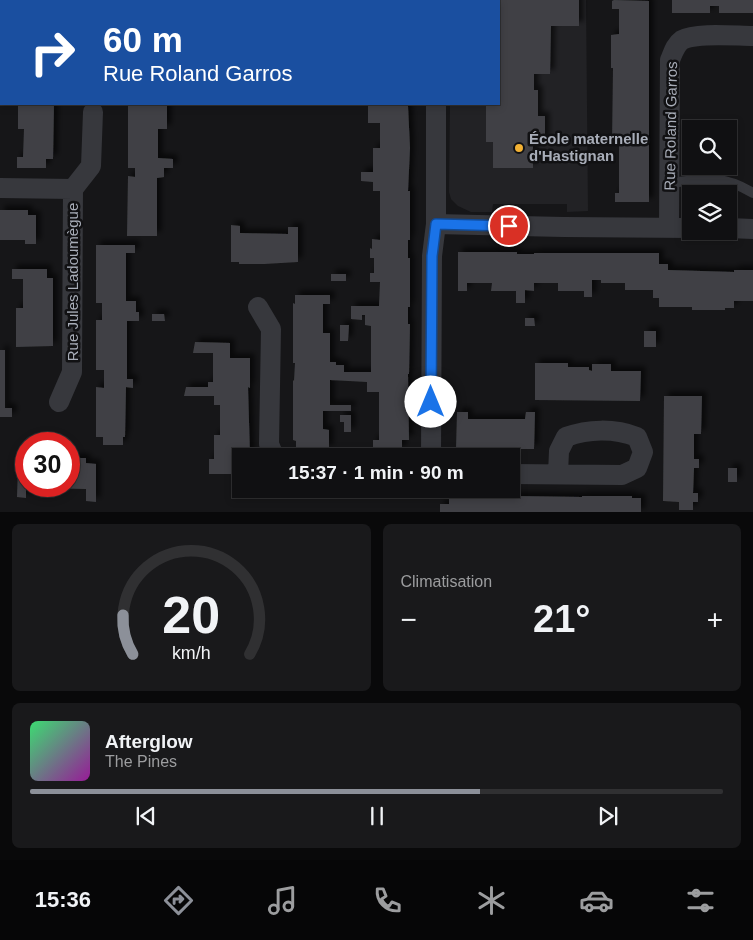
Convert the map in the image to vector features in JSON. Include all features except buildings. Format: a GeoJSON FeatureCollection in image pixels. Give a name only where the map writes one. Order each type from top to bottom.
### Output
{"type":"FeatureCollection","features":[{"type":"Feature","properties":{"kind":"street","name":"Rue Roland Garros"},"geometry":{"type":"LineString","coordinates":[[669,228],[670,60],[674,50],[681,41],[692,36],[753,36]]}},
{"type":"Feature","properties":{"kind":"street"},"geometry":{"type":"LineString","coordinates":[[431,448],[432,256],[436,224],[436,105]]}},
{"type":"Feature","properties":{"kind":"street","name":"Rue Jules Ladoumègue"},"geometry":{"type":"LineString","coordinates":[[59,402],[72,372],[73,189],[91,166],[93,112]]}},
{"type":"Feature","properties":{"kind":"street","name":"Rue Jules Ladoumègue"},"geometry":{"type":"LineString","coordinates":[[0,188],[73,189]]}},
{"type":"Feature","properties":{"kind":"street"},"geometry":{"type":"LineString","coordinates":[[436,224],[682,228]]}},
{"type":"Feature","properties":{"kind":"street"},"geometry":{"type":"LineString","coordinates":[[737,228],[753,228]]}},
{"type":"Feature","properties":{"kind":"street"},"geometry":{"type":"LineString","coordinates":[[258,306],[271,329],[269,444],[271,448]]}},
{"type":"Feature","properties":{"kind":"street"},"geometry":{"type":"LineString","coordinates":[[520,474],[558,474]]}},
{"type":"Feature","properties":{"kind":"lane"},"geometry":{"type":"LineString","coordinates":[[670,183],[723,179],[733,182],[753,193]]}},
{"type":"Feature","properties":{"kind":"shaded area","name":"École maternelle d'Hastignan"},"geometry":{"type":"Polygon","coordinates":[[[500,0],[586,0],[588,211],[567,212],[567,204],[493,204],[492,212],[471,212],[458,206],[451,199],[449,192],[450,105],[500,105],[500,0]]]}},
{"type":"Feature","properties":{"kind":"place","name":"École maternelle d'Hastignan"},"geometry":{"type":"Point","coordinates":[519,148]}},
{"type":"Feature","properties":{"kind":"route"},"geometry":{"type":"LineString","coordinates":[[431,402],[432,256],[436,224],[509,226]]}}]}
